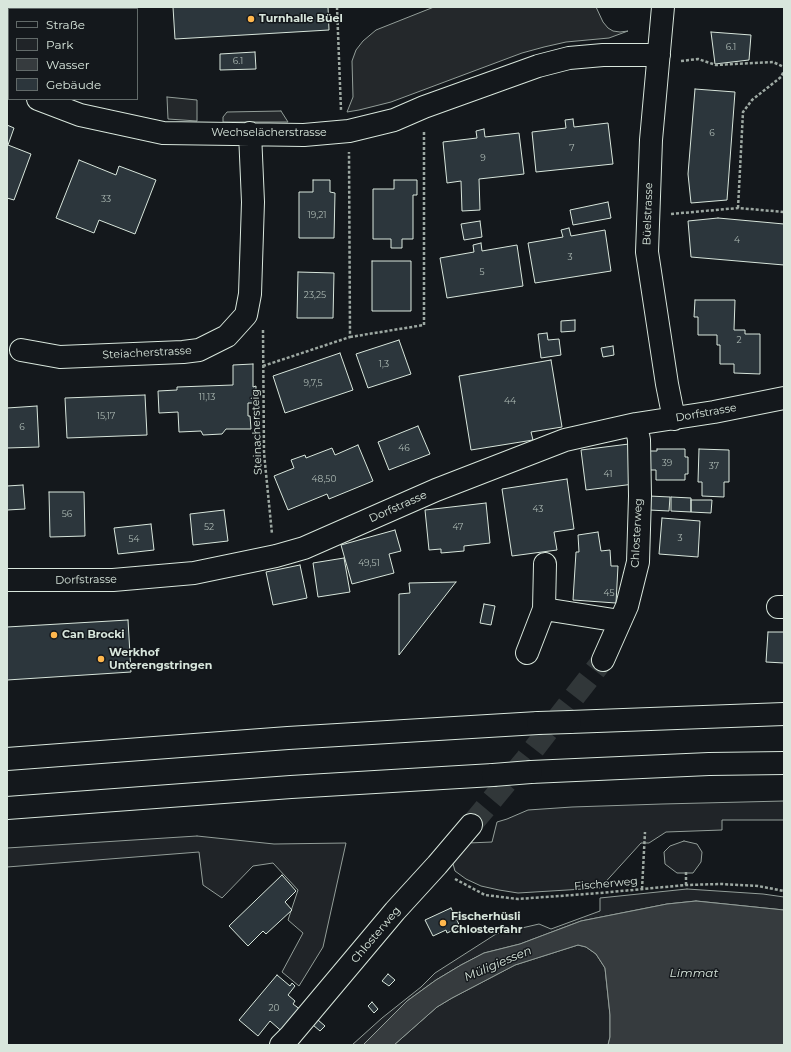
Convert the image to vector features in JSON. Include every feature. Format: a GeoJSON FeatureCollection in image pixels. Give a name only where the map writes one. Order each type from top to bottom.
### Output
{"type":"FeatureCollection","features":[{"type":"Feature","properties":{"kind":"main road","name":"Büelstrasse"},"geometry":{"type":"LineString","coordinates":[[663,7],[651,140],[647,252],[667,384],[674,419]]}},
{"type":"Feature","properties":{"kind":"main road","name":"Wechselächerstrasse"},"geometry":{"type":"LineString","coordinates":[[41,100],[80,115],[163,132],[304,135],[345,132],[394,120],[424,107],[538,66],[569,58],[603,56],[659,58]]}},
{"type":"Feature","properties":{"kind":"main road","name":"Steiacherstrasse"},"geometry":{"type":"LineString","coordinates":[[21,350],[60,357],[183,352],[199,350],[227,336],[246,315],[250,294],[253,202],[250,133]]}},
{"type":"Feature","properties":{"kind":"main road","name":"Dorfstrasse"},"geometry":{"type":"LineString","coordinates":[[7,580],[113,580],[194,573],[276,556],[304,548],[436,490],[564,440],[636,424],[714,412],[784,398]]}},
{"type":"Feature","properties":{"kind":"main road","name":"Chlosterweg"},"geometry":{"type":"LineString","coordinates":[[603,660],[627,606],[638,562],[640,496],[639,440],[636,424]]}},
{"type":"Feature","properties":{"kind":"main road"},"geometry":{"type":"LineString","coordinates":[[527,653],[544,609],[545,564]]}},
{"type":"Feature","properties":{"kind":"main road"},"geometry":{"type":"LineString","coordinates":[[544,609],[620,621]]}},
{"type":"Feature","properties":{"kind":"main road"},"geometry":{"type":"LineString","coordinates":[[7,759],[288,738],[538,723],[784,714]]}},
{"type":"Feature","properties":{"kind":"main road"},"geometry":{"type":"LineString","coordinates":[[7,808],[291,787],[531,772],[708,764],[784,763]]}},
{"type":"Feature","properties":{"kind":"main road","name":"Chlosterweg"},"geometry":{"type":"LineString","coordinates":[[281,1045],[470,825]]}},
{"type":"Feature","properties":{"kind":"path"},"geometry":{"type":"LineString","coordinates":[[337,7],[345,132],[350,337]]}},
{"type":"Feature","properties":{"kind":"path"},"geometry":{"type":"LineString","coordinates":[[659,58],[676,62],[698,59],[716,65],[773,62],[784,67]]}},
{"type":"Feature","properties":{"kind":"path"},"geometry":{"type":"LineString","coordinates":[[738,208],[743,112],[752,100],[781,77],[784,71]]}},
{"type":"Feature","properties":{"kind":"path"},"geometry":{"type":"LineString","coordinates":[[263,366],[350,337],[424,325],[424,107]]}},
{"type":"Feature","properties":{"kind":"path"},"geometry":{"type":"LineString","coordinates":[[648,216],[738,208],[784,212]]}},
{"type":"Feature","properties":{"kind":"path","name":"Steinachersteig"},"geometry":{"type":"LineString","coordinates":[[263,324],[264,453],[272,539]]}},
{"type":"Feature","properties":{"kind":"path"},"geometry":{"type":"LineString","coordinates":[[642,889],[645,832]]}},
{"type":"Feature","properties":{"kind":"path","name":"Fischerweg"},"geometry":{"type":"LineString","coordinates":[[437,865],[455,879],[485,895],[502,898],[518,899],[686,885],[721,884],[758,886],[784,891]]}},
{"type":"Feature","properties":{"kind":"path"},"geometry":{"type":"LineString","coordinates":[[686,872],[686,885]]}},
{"type":"Feature","properties":{"kind":"green space"},"geometry":{"type":"Polygon","coordinates":[[[784,801],[784,820],[722,820],[722,830],[666,832],[649,843],[641,843],[600,888],[518,893],[499,890],[481,886],[466,879],[455,871],[453,864],[456,856],[468,843],[492,842],[497,822],[528,810],[572,807],[784,801]]]}},
{"type":"Feature","properties":{"kind":"green space"},"geometry":{"type":"Polygon","coordinates":[[[197,836],[274,844],[346,843],[323,947],[299,986],[282,972],[303,933],[288,920],[298,890],[273,863],[253,866],[222,898],[203,885],[199,852],[7,867],[7,848],[197,836]]]}},
{"type":"Feature","properties":{"kind":"green space"},"geometry":{"type":"Polygon","coordinates":[[[684,841],[697,844],[702,852],[701,862],[693,873],[677,873],[665,864],[664,852],[670,846],[684,841]]]}},
{"type":"Feature","properties":{"kind":"green space"},"geometry":{"type":"Polygon","coordinates":[[[687,889],[763,894],[784,897],[784,910],[696,901],[667,904],[581,921],[520,944],[484,953],[461,965],[436,980],[407,1001],[363,1045],[352,1045],[382,1018],[421,987],[435,973],[496,934],[539,924],[551,929],[600,911],[600,898],[687,889]]]}},
{"type":"Feature","properties":{"kind":"green space"},"geometry":{"type":"Polygon","coordinates":[[[578,945],[586,947],[596,954],[605,968],[610,1015],[610,1037],[608,1045],[394,1045],[437,1007],[452,998],[515,965],[578,945]]]}},
{"type":"Feature","properties":{"kind":"shaded area"},"geometry":{"type":"Polygon","coordinates":[[[434,7],[596,7],[603,22],[608,28],[613,31],[628,31],[609,38],[566,42],[522,53],[391,102],[347,112],[353,97],[352,61],[356,50],[363,41],[376,30],[434,7]]]}},
{"type":"Feature","properties":{"kind":"shaded area"},"geometry":{"type":"Polygon","coordinates":[[[167,97],[197,100],[197,121],[168,119],[167,97]]]}},
{"type":"Feature","properties":{"kind":"shaded area"},"geometry":{"type":"Polygon","coordinates":[[[281,111],[288,122],[223,122],[223,117],[227,112],[281,111]]]}},
{"type":"Feature","properties":{"kind":"water","name":"Limmat"},"geometry":{"type":"Polygon","coordinates":[[[696,901],[784,910],[784,1045],[608,1045],[610,1037],[610,1015],[605,968],[596,954],[586,947],[578,945],[515,965],[452,998],[437,1007],[394,1045],[363,1045],[407,1001],[436,980],[484,953],[520,944],[581,921],[667,904],[696,901]]]}},
{"type":"Feature","properties":{"kind":"building"},"geometry":{"type":"Polygon","coordinates":[[[60,7],[138,7],[138,8],[60,7]]]}},
{"type":"Feature","properties":{"kind":"building","name":"Turnhalle Büel"},"geometry":{"type":"Polygon","coordinates":[[[173,7],[328,7],[329,30],[175,39],[173,7]]]}},
{"type":"Feature","properties":{"kind":"building"},"geometry":{"type":"Polygon","coordinates":[[[711,32],[751,35],[749,60],[715,64],[711,32]]]}},
{"type":"Feature","properties":{"kind":"building"},"geometry":{"type":"Polygon","coordinates":[[[255,52],[256,69],[220,70],[220,54],[255,52]]]}},
{"type":"Feature","properties":{"kind":"building"},"geometry":{"type":"Polygon","coordinates":[[[695,89],[735,92],[727,200],[691,203],[688,174],[695,89]]]}},
{"type":"Feature","properties":{"kind":"building"},"geometry":{"type":"Polygon","coordinates":[[[573,119],[574,127],[608,123],[613,164],[536,172],[532,132],[566,128],[565,120],[573,119]]]}},
{"type":"Feature","properties":{"kind":"building"},"geometry":{"type":"Polygon","coordinates":[[[7,125],[14,128],[8,145],[31,154],[14,200],[7,198],[7,125]]]}},
{"type":"Feature","properties":{"kind":"building"},"geometry":{"type":"Polygon","coordinates":[[[484,129],[485,137],[519,133],[524,174],[479,179],[480,210],[462,211],[461,181],[447,183],[443,142],[477,138],[476,131],[484,129]]]}},
{"type":"Feature","properties":{"kind":"building"},"geometry":{"type":"Polygon","coordinates":[[[79,160],[116,175],[119,166],[156,180],[135,234],[99,220],[94,233],[56,218],[79,160]]]}},
{"type":"Feature","properties":{"kind":"building"},"geometry":{"type":"Polygon","coordinates":[[[313,180],[330,180],[330,192],[335,193],[334,238],[299,238],[299,192],[313,192],[313,180]]]}},
{"type":"Feature","properties":{"kind":"building"},"geometry":{"type":"Polygon","coordinates":[[[394,180],[417,180],[417,195],[413,195],[413,239],[402,239],[402,248],[391,248],[391,239],[373,239],[373,189],[394,189],[394,180]]]}},
{"type":"Feature","properties":{"kind":"building"},"geometry":{"type":"Polygon","coordinates":[[[608,202],[611,218],[573,225],[570,210],[608,202]]]}},
{"type":"Feature","properties":{"kind":"building"},"geometry":{"type":"Polygon","coordinates":[[[718,218],[784,224],[784,265],[691,257],[688,221],[718,218]]]}},
{"type":"Feature","properties":{"kind":"building"},"geometry":{"type":"Polygon","coordinates":[[[480,221],[482,237],[464,240],[461,224],[480,221]]]}},
{"type":"Feature","properties":{"kind":"building"},"geometry":{"type":"Polygon","coordinates":[[[569,228],[571,236],[605,230],[611,271],[535,283],[528,243],[563,237],[561,230],[569,228]]]}},
{"type":"Feature","properties":{"kind":"building"},"geometry":{"type":"Polygon","coordinates":[[[481,243],[482,251],[517,245],[523,286],[447,298],[440,258],[474,252],[473,245],[481,243]]]}},
{"type":"Feature","properties":{"kind":"building"},"geometry":{"type":"Polygon","coordinates":[[[372,261],[411,261],[411,311],[372,311],[372,261]]]}},
{"type":"Feature","properties":{"kind":"building"},"geometry":{"type":"Polygon","coordinates":[[[298,272],[334,273],[333,318],[297,318],[298,272]]]}},
{"type":"Feature","properties":{"kind":"building"},"geometry":{"type":"Polygon","coordinates":[[[695,300],[735,300],[734,330],[745,330],[745,334],[760,334],[760,374],[734,373],[734,364],[720,364],[720,345],[717,345],[717,335],[698,335],[698,317],[694,317],[695,300]]]}},
{"type":"Feature","properties":{"kind":"building"},"geometry":{"type":"Polygon","coordinates":[[[575,320],[575,331],[561,332],[561,321],[575,320]]]}},
{"type":"Feature","properties":{"kind":"building"},"geometry":{"type":"Polygon","coordinates":[[[547,333],[548,340],[559,339],[561,355],[541,358],[538,334],[547,333]]]}},
{"type":"Feature","properties":{"kind":"building"},"geometry":{"type":"Polygon","coordinates":[[[399,340],[411,374],[368,388],[356,354],[399,340]]]}},
{"type":"Feature","properties":{"kind":"building"},"geometry":{"type":"Polygon","coordinates":[[[613,346],[614,355],[603,357],[601,348],[613,346]]]}},
{"type":"Feature","properties":{"kind":"building"},"geometry":{"type":"Polygon","coordinates":[[[340,353],[353,390],[285,413],[273,376],[340,353]]]}},
{"type":"Feature","properties":{"kind":"building"},"geometry":{"type":"Polygon","coordinates":[[[551,360],[562,427],[531,432],[533,440],[471,450],[459,376],[551,360]]]}},
{"type":"Feature","properties":{"kind":"building"},"geometry":{"type":"Polygon","coordinates":[[[253,364],[253,387],[256,386],[256,403],[248,403],[248,416],[250,416],[251,429],[226,429],[222,434],[203,435],[201,431],[179,432],[178,412],[159,413],[158,391],[177,390],[177,387],[233,385],[233,365],[253,364]]]}},
{"type":"Feature","properties":{"kind":"building"},"geometry":{"type":"Polygon","coordinates":[[[145,395],[147,435],[67,438],[65,398],[145,395]]]}},
{"type":"Feature","properties":{"kind":"building"},"geometry":{"type":"Polygon","coordinates":[[[37,406],[39,447],[7,448],[7,408],[37,406]]]}},
{"type":"Feature","properties":{"kind":"building"},"geometry":{"type":"Polygon","coordinates":[[[418,426],[430,454],[389,470],[378,442],[418,426]]]}},
{"type":"Feature","properties":{"kind":"building"},"geometry":{"type":"Polygon","coordinates":[[[629,444],[634,484],[586,490],[581,450],[629,444]]]}},
{"type":"Feature","properties":{"kind":"building"},"geometry":{"type":"Polygon","coordinates":[[[358,445],[373,481],[329,499],[327,494],[288,510],[274,476],[294,468],[291,460],[305,455],[306,458],[332,448],[335,455],[358,445]]]}},
{"type":"Feature","properties":{"kind":"building"},"geometry":{"type":"Polygon","coordinates":[[[657,449],[685,449],[685,457],[688,457],[688,474],[685,474],[685,480],[656,480],[656,470],[647,470],[647,451],[657,451],[657,449]]]}},
{"type":"Feature","properties":{"kind":"building"},"geometry":{"type":"Polygon","coordinates":[[[699,449],[729,450],[729,482],[724,482],[724,497],[702,496],[702,482],[698,482],[699,449]]]}},
{"type":"Feature","properties":{"kind":"building"},"geometry":{"type":"Polygon","coordinates":[[[567,479],[574,529],[554,532],[557,550],[512,556],[502,489],[567,479]]]}},
{"type":"Feature","properties":{"kind":"building"},"geometry":{"type":"Polygon","coordinates":[[[23,485],[25,509],[7,510],[7,486],[23,485]]]}},
{"type":"Feature","properties":{"kind":"building"},"geometry":{"type":"Polygon","coordinates":[[[49,492],[84,492],[85,536],[50,537],[49,492]]]}},
{"type":"Feature","properties":{"kind":"building"},"geometry":{"type":"Polygon","coordinates":[[[649,496],[670,497],[669,511],[649,510],[649,496]]]}},
{"type":"Feature","properties":{"kind":"building"},"geometry":{"type":"Polygon","coordinates":[[[671,497],[691,498],[691,512],[671,511],[671,497]]]}},
{"type":"Feature","properties":{"kind":"building"},"geometry":{"type":"Polygon","coordinates":[[[691,500],[712,500],[711,513],[691,512],[691,500]]]}},
{"type":"Feature","properties":{"kind":"building"},"geometry":{"type":"Polygon","coordinates":[[[486,503],[490,543],[464,546],[464,551],[441,553],[441,549],[429,550],[425,510],[486,503]]]}},
{"type":"Feature","properties":{"kind":"building"},"geometry":{"type":"Polygon","coordinates":[[[224,510],[228,541],[193,545],[190,514],[224,510]]]}},
{"type":"Feature","properties":{"kind":"building"},"geometry":{"type":"Polygon","coordinates":[[[662,518],[700,521],[698,557],[659,554],[662,518]]]}},
{"type":"Feature","properties":{"kind":"building"},"geometry":{"type":"Polygon","coordinates":[[[151,524],[154,550],[118,554],[114,528],[151,524]]]}},
{"type":"Feature","properties":{"kind":"building"},"geometry":{"type":"Polygon","coordinates":[[[395,530],[401,551],[389,554],[394,573],[352,584],[341,545],[395,530]]]}},
{"type":"Feature","properties":{"kind":"building"},"geometry":{"type":"Polygon","coordinates":[[[598,532],[601,551],[610,550],[611,566],[618,566],[616,603],[573,600],[576,552],[579,552],[578,535],[598,532]]]}},
{"type":"Feature","properties":{"kind":"building"},"geometry":{"type":"Polygon","coordinates":[[[344,558],[350,592],[318,597],[313,563],[344,558]]]}},
{"type":"Feature","properties":{"kind":"building"},"geometry":{"type":"Polygon","coordinates":[[[300,565],[307,598],[273,605],[266,572],[300,565]]]}},
{"type":"Feature","properties":{"kind":"building"},"geometry":{"type":"Polygon","coordinates":[[[456,582],[399,655],[399,594],[410,593],[409,583],[456,582]]]}},
{"type":"Feature","properties":{"kind":"building"},"geometry":{"type":"Polygon","coordinates":[[[484,604],[495,606],[491,625],[480,623],[484,604]]]}},
{"type":"Feature","properties":{"kind":"building"},"geometry":{"type":"Polygon","coordinates":[[[128,620],[131,672],[7,680],[7,627],[128,620]]]}},
{"type":"Feature","properties":{"kind":"building"},"geometry":{"type":"Polygon","coordinates":[[[768,632],[784,632],[784,663],[766,662],[768,632]]]}},
{"type":"Feature","properties":{"kind":"building"},"geometry":{"type":"Polygon","coordinates":[[[282,875],[296,891],[285,902],[292,910],[266,934],[263,931],[248,946],[229,926],[282,875]]]}},
{"type":"Feature","properties":{"kind":"building","name":"Fischerhüsli Chlosterfahr"},"geometry":{"type":"Polygon","coordinates":[[[451,908],[459,919],[457,920],[460,927],[447,933],[446,930],[433,936],[425,920],[451,908]]]}},
{"type":"Feature","properties":{"kind":"building"},"geometry":{"type":"Polygon","coordinates":[[[388,974],[395,980],[389,986],[382,981],[388,974]]]}},
{"type":"Feature","properties":{"kind":"building"},"geometry":{"type":"Polygon","coordinates":[[[277,975],[290,986],[292,983],[295,986],[288,995],[295,1001],[293,1004],[305,1013],[286,1035],[270,1021],[258,1036],[239,1020],[277,975]]]}},
{"type":"Feature","properties":{"kind":"building"},"geometry":{"type":"Polygon","coordinates":[[[372,1002],[378,1009],[374,1013],[368,1006],[372,1002]]]}},
{"type":"Feature","properties":{"kind":"building"},"geometry":{"type":"Polygon","coordinates":[[[318,1020],[325,1026],[320,1031],[313,1025],[318,1020]]]}},
{"type":"Feature","properties":{"kind":"tunnel"},"geometry":{"type":"LineString","coordinates":[[471,825],[526,759],[603,660]]}},
{"type":"Feature","properties":{"kind":"place","name":"Turnhalle Büel"},"geometry":{"type":"Point","coordinates":[251,19]}},
{"type":"Feature","properties":{"kind":"place","name":"Can Brocki"},"geometry":{"type":"Point","coordinates":[54,635]}},
{"type":"Feature","properties":{"kind":"place","name":"Werkhof Unterengstringen"},"geometry":{"type":"Point","coordinates":[101,659]}},
{"type":"Feature","properties":{"kind":"place","name":"Fischerhüsli Chlosterfahr"},"geometry":{"type":"Point","coordinates":[443,923]}},
{"type":"Feature","properties":{"kind":"water label","name":"Müligiessen"},"geometry":{"type":"Point","coordinates":[498,964]}}]}
